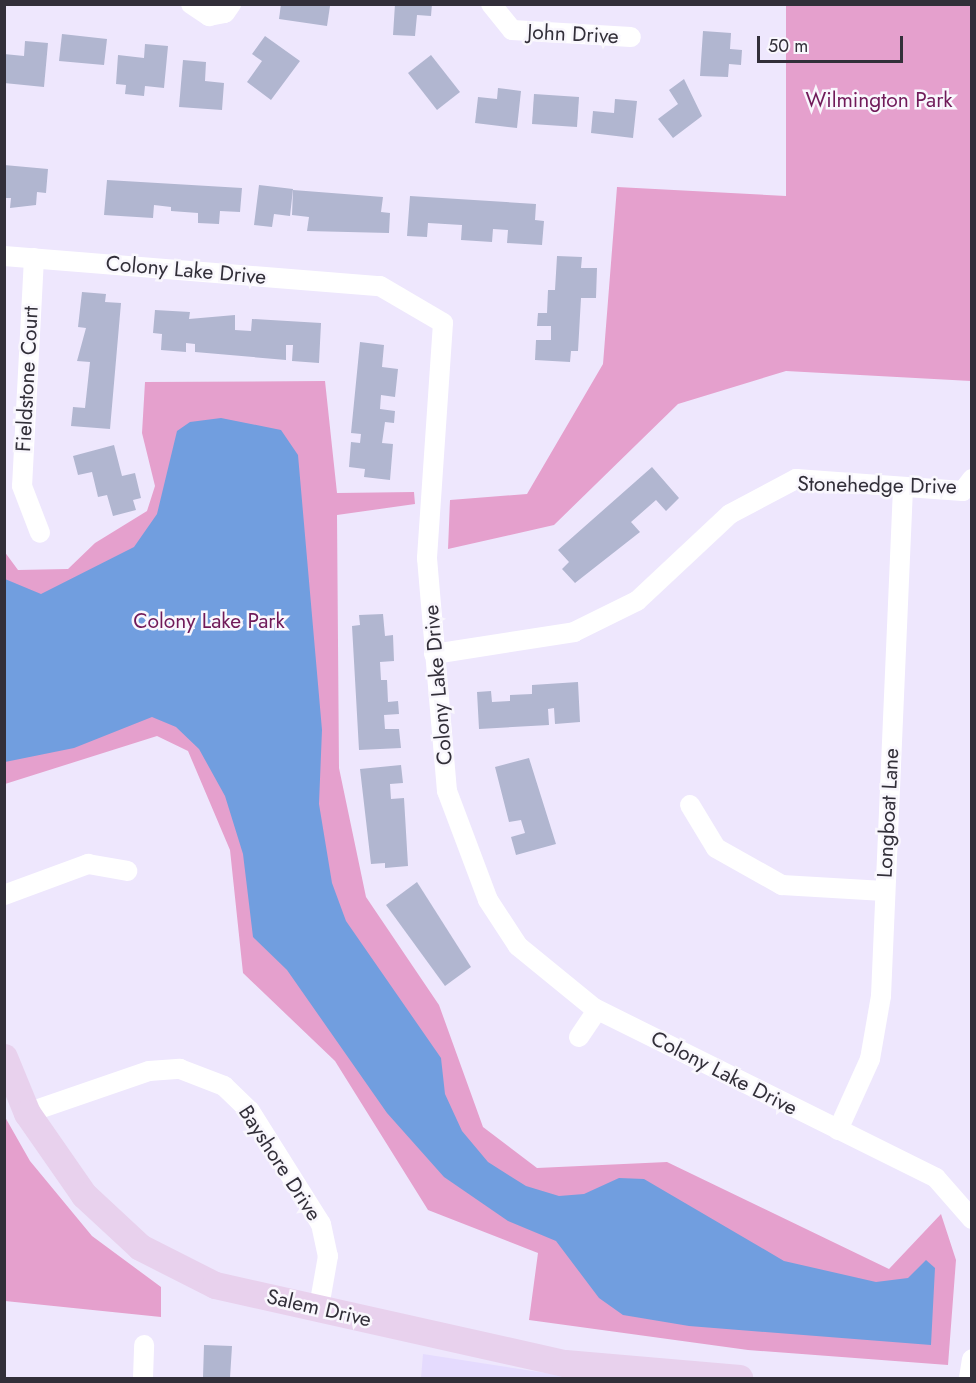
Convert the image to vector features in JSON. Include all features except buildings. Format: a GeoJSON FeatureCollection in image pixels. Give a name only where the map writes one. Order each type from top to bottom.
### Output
{"type":"FeatureCollection","features":[{"type":"Feature","properties":{"kind":"street"},"geometry":{"type":"LineString","coordinates":[[190,4],[209,16],[225,13],[231,4]]}},
{"type":"Feature","properties":{"kind":"street","name":"John Drive"},"geometry":{"type":"LineString","coordinates":[[491,4],[512,30],[631,37]]}},
{"type":"Feature","properties":{"kind":"street","name":"Colony Lake Drive"},"geometry":{"type":"LineString","coordinates":[[4,256],[380,286],[443,323],[427,558],[434,654],[447,791],[488,900],[518,946],[597,1010],[936,1178],[972,1219]]}},
{"type":"Feature","properties":{"kind":"street","name":"Fieldstone Court"},"geometry":{"type":"LineString","coordinates":[[34,258],[22,486],[40,533]]}},
{"type":"Feature","properties":{"kind":"street","name":"Stonehedge Drive"},"geometry":{"type":"LineString","coordinates":[[434,654],[574,632],[637,601],[730,514],[796,478],[903,488],[963,490],[972,479]]}},
{"type":"Feature","properties":{"kind":"street","name":"Longboat Lane"},"geometry":{"type":"LineString","coordinates":[[838,1130],[870,1059],[881,996],[903,488]]}},
{"type":"Feature","properties":{"kind":"street"},"geometry":{"type":"LineString","coordinates":[[690,805],[716,848],[782,885],[884,891]]}},
{"type":"Feature","properties":{"kind":"street"},"geometry":{"type":"LineString","coordinates":[[4,895],[88,864],[127,871]]}},
{"type":"Feature","properties":{"kind":"street"},"geometry":{"type":"LineString","coordinates":[[579,1037],[597,1010]]}},
{"type":"Feature","properties":{"kind":"street","name":"Salem Drive"},"geometry":{"type":"LineString","coordinates":[[4,1057],[27,1113],[84,1195],[140,1247],[215,1285],[565,1363],[739,1378]]}},
{"type":"Feature","properties":{"kind":"street","name":"Bayshore Drive"},"geometry":{"type":"LineString","coordinates":[[27,1113],[149,1071],[180,1069],[224,1086],[250,1111],[321,1224],[328,1256],[319,1307]]}},
{"type":"Feature","properties":{"kind":"street"},"geometry":{"type":"LineString","coordinates":[[143,1378],[144,1345]]}},
{"type":"Feature","properties":{"kind":"street"},"geometry":{"type":"LineString","coordinates":[[969,1378],[972,1359]]}},
{"type":"Feature","properties":{"kind":"shaded area"},"geometry":{"type":"Polygon","coordinates":[[[423,1354],[578,1378],[421,1378],[423,1354]]]}},
{"type":"Feature","properties":{"kind":"green space","name":"Wilmington Park"},"geometry":{"type":"Polygon","coordinates":[[[786,5],[971,5],[971,381],[786,371],[678,404],[554,525],[448,549],[450,500],[527,494],[603,364],[617,187],[786,196],[786,5]]]}},
{"type":"Feature","properties":{"kind":"green space","name":"Colony Lake Park"},"geometry":{"type":"Polygon","coordinates":[[[325,381],[337,493],[414,492],[415,504],[337,515],[339,768],[366,897],[439,1005],[483,1127],[537,1168],[667,1162],[889,1269],[941,1214],[956,1260],[948,1365],[748,1350],[529,1320],[538,1253],[428,1210],[335,1061],[243,973],[230,850],[188,751],[157,736],[5,784],[4,551],[18,570],[68,569],[95,543],[147,511],[155,486],[142,433],[145,382],[325,381]]]}},
{"type":"Feature","properties":{"kind":"green space"},"geometry":{"type":"Polygon","coordinates":[[[5,1117],[30,1161],[92,1236],[161,1287],[161,1317],[5,1301],[5,1117]]]}},
{"type":"Feature","properties":{"kind":"water","name":"Colony Lake Park"},"geometry":{"type":"Polygon","coordinates":[[[221,418],[281,430],[298,455],[322,730],[319,804],[332,883],[346,921],[441,1058],[445,1094],[462,1131],[488,1162],[526,1186],[559,1196],[584,1194],[619,1178],[644,1179],[784,1261],[876,1282],[908,1278],[926,1260],[935,1268],[931,1345],[689,1326],[623,1315],[599,1298],[556,1241],[508,1221],[444,1177],[387,1113],[287,970],[253,937],[243,854],[225,796],[199,749],[176,727],[152,717],[74,748],[5,762],[5,579],[41,594],[134,547],[157,514],[177,431],[190,422],[221,418]]]}}]}
